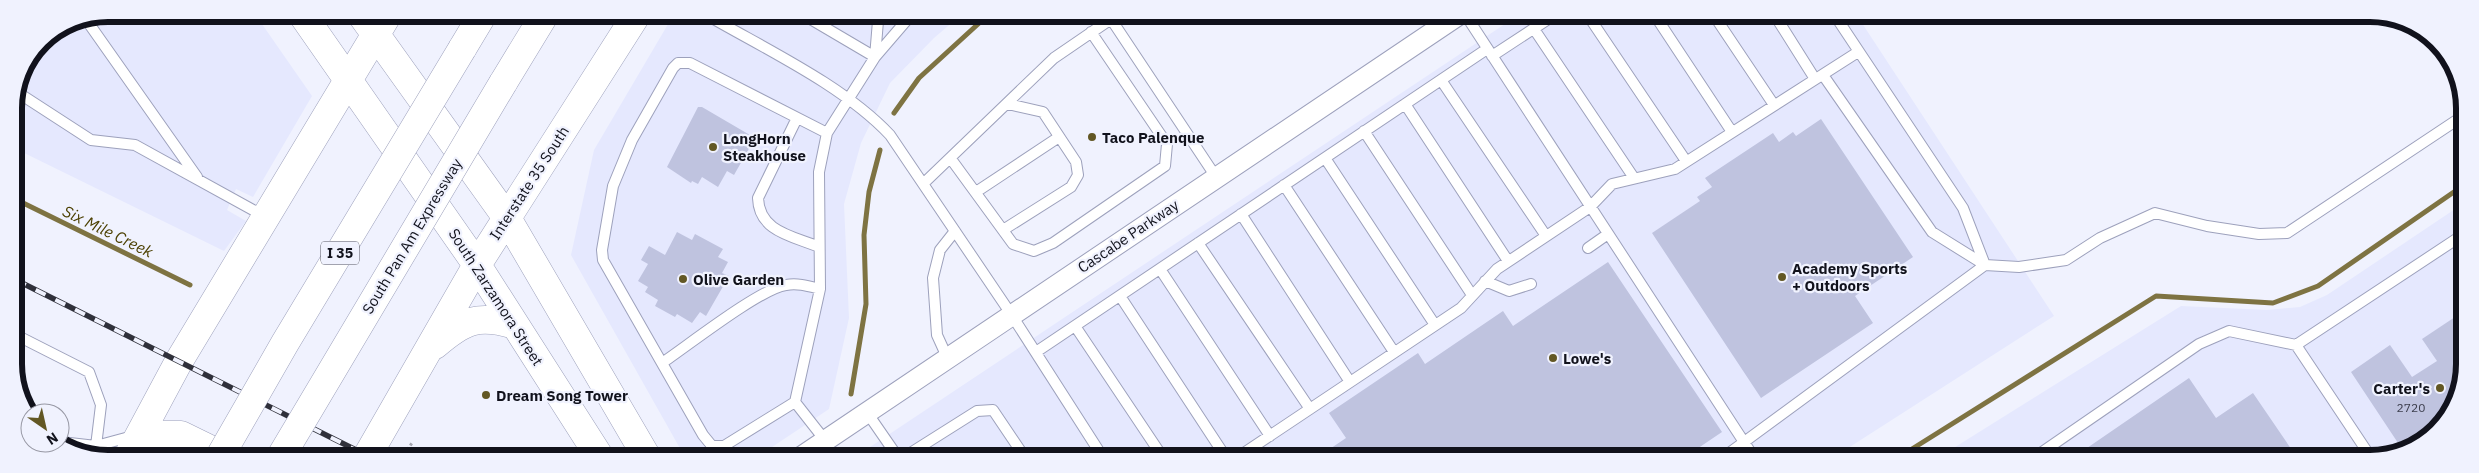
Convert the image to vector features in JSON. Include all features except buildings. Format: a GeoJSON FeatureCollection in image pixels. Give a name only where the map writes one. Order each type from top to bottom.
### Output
{"type":"FeatureCollection","features":[{"type":"Feature","properties":{"kind":"main road","name":"South Zarzamora Street"},"geometry":{"type":"LineString","coordinates":[[308,22],[477,265],[596,450]]}},
{"type":"Feature","properties":{"kind":"main road"},"geometry":{"type":"LineString","coordinates":[[132,450],[179,361],[348,79],[374,22]]}},
{"type":"Feature","properties":{"kind":"main road"},"geometry":{"type":"LineString","coordinates":[[376,22],[507,218],[643,450]]}},
{"type":"Feature","properties":{"kind":"main road","name":"I 35"},"geometry":{"type":"LineString","coordinates":[[224,450],[285,343],[479,22]]}},
{"type":"Feature","properties":{"kind":"main road","name":"South Pan Am Expressway"},"geometry":{"type":"LineString","coordinates":[[285,450],[540,22]]}},
{"type":"Feature","properties":{"kind":"main road","name":"Interstate 35 South"},"geometry":{"type":"LineString","coordinates":[[371,450],[477,265],[632,22]]}},
{"type":"Feature","properties":{"kind":"main road"},"geometry":{"type":"LineString","coordinates":[[426,353],[451,332],[474,321],[493,318],[515,325]]}},
{"type":"Feature","properties":{"kind":"main road"},"geometry":{"type":"LineString","coordinates":[[141,434],[181,435],[212,450]]}},
{"type":"Feature","properties":{"kind":"street","name":"Cascabe Parkway"},"geometry":{"type":"LineString","coordinates":[[810,450],[1448,22]]}},
{"type":"Feature","properties":{"kind":"lane"},"geometry":{"type":"LineString","coordinates":[[720,22],[848,97],[871,114],[890,135],[1011,314],[1098,450]]}},
{"type":"Feature","properties":{"kind":"lane"},"geometry":{"type":"LineString","coordinates":[[816,22],[875,56]]}},
{"type":"Feature","properties":{"kind":"lane"},"geometry":{"type":"LineString","coordinates":[[875,56],[878,22]]}},
{"type":"Feature","properties":{"kind":"lane"},"geometry":{"type":"LineString","coordinates":[[827,133],[690,63],[678,62],[632,140],[613,186],[602,250],[603,260],[703,435],[712,446],[724,446],[795,402],[820,289],[819,172],[827,133],[875,56],[905,22]]}},
{"type":"Feature","properties":{"kind":"lane"},"geometry":{"type":"LineString","coordinates":[[924,183],[1054,58],[1106,22]]}},
{"type":"Feature","properties":{"kind":"lane"},"geometry":{"type":"LineString","coordinates":[[1113,22],[1216,177]]}},
{"type":"Feature","properties":{"kind":"lane"},"geometry":{"type":"LineString","coordinates":[[1470,22],[1750,450]]}},
{"type":"Feature","properties":{"kind":"lane"},"geometry":{"type":"LineString","coordinates":[[1036,352],[1404,104],[1441,80],[1544,22]]}},
{"type":"Feature","properties":{"kind":"lane"},"geometry":{"type":"LineString","coordinates":[[1592,22],[1686,161]]}},
{"type":"Feature","properties":{"kind":"lane"},"geometry":{"type":"LineString","coordinates":[[1659,22],[1732,132]]}},
{"type":"Feature","properties":{"kind":"lane"},"geometry":{"type":"LineString","coordinates":[[1718,22],[1774,105]]}},
{"type":"Feature","properties":{"kind":"lane"},"geometry":{"type":"LineString","coordinates":[[1780,22],[1932,232],[1985,265],[2019,267],[2066,260],[2100,238],[2155,213],[2207,226],[2259,234],[2287,233],[2456,121]]}},
{"type":"Feature","properties":{"kind":"lane"},"geometry":{"type":"LineString","coordinates":[[1839,22],[1963,208],[1985,265]]}},
{"type":"Feature","properties":{"kind":"lane"},"geometry":{"type":"LineString","coordinates":[[90,24],[198,179]]}},
{"type":"Feature","properties":{"kind":"lane"},"geometry":{"type":"LineString","coordinates":[[1534,29],[1634,178]]}},
{"type":"Feature","properties":{"kind":"lane"},"geometry":{"type":"LineString","coordinates":[[951,159],[1013,244],[1034,251],[1053,243],[1165,166],[1167,144],[1091,32]]}},
{"type":"Feature","properties":{"kind":"lane"},"geometry":{"type":"LineString","coordinates":[[1249,450],[1462,308],[1497,269],[1590,206],[1612,184],[1675,169],[1858,52]]}},
{"type":"Feature","properties":{"kind":"lane"},"geometry":{"type":"LineString","coordinates":[[1441,80],[1546,236]]}},
{"type":"Feature","properties":{"kind":"lane"},"geometry":{"type":"LineString","coordinates":[[23,96],[91,140],[136,145],[264,217]]}},
{"type":"Feature","properties":{"kind":"lane"},"geometry":{"type":"LineString","coordinates":[[1003,230],[1070,187],[1078,175],[1076,162],[1043,112],[1008,104]]}},
{"type":"Feature","properties":{"kind":"lane"},"geometry":{"type":"LineString","coordinates":[[1404,104],[1508,261]]}},
{"type":"Feature","properties":{"kind":"lane"},"geometry":{"type":"LineString","coordinates":[[797,118],[758,198],[759,210],[763,219],[776,230],[819,247]]}},
{"type":"Feature","properties":{"kind":"lane"},"geometry":{"type":"LineString","coordinates":[[1364,131],[1472,295]]}},
{"type":"Feature","properties":{"kind":"lane"},"geometry":{"type":"LineString","coordinates":[[976,192],[1059,137]]}},
{"type":"Feature","properties":{"kind":"lane"},"geometry":{"type":"LineString","coordinates":[[1325,158],[1435,325]]}},
{"type":"Feature","properties":{"kind":"lane"},"geometry":{"type":"LineString","coordinates":[[1284,185],[1394,352]]}},
{"type":"Feature","properties":{"kind":"lane"},"geometry":{"type":"LineString","coordinates":[[1241,214],[1350,382]]}},
{"type":"Feature","properties":{"kind":"lane"},"geometry":{"type":"LineString","coordinates":[[947,357],[937,335],[933,278],[940,250],[955,231]]}},
{"type":"Feature","properties":{"kind":"lane"},"geometry":{"type":"LineString","coordinates":[[1588,248],[1608,234]]}},
{"type":"Feature","properties":{"kind":"lane"},"geometry":{"type":"LineString","coordinates":[[2296,345],[2456,239]]}},
{"type":"Feature","properties":{"kind":"lane"},"geometry":{"type":"LineString","coordinates":[[1198,243],[1310,409]]}},
{"type":"Feature","properties":{"kind":"lane"},"geometry":{"type":"LineString","coordinates":[[1732,450],[1985,265]]}},
{"type":"Feature","properties":{"kind":"lane"},"geometry":{"type":"LineString","coordinates":[[1160,269],[1270,436]]}},
{"type":"Feature","properties":{"kind":"lane"},"geometry":{"type":"LineString","coordinates":[[1486,281],[1509,291],[1531,284]]}},
{"type":"Feature","properties":{"kind":"lane"},"geometry":{"type":"LineString","coordinates":[[662,363],[754,300],[784,285],[803,285],[820,289]]}},
{"type":"Feature","properties":{"kind":"lane"},"geometry":{"type":"LineString","coordinates":[[1120,296],[1221,450]]}},
{"type":"Feature","properties":{"kind":"lane"},"geometry":{"type":"LineString","coordinates":[[1075,326],[1158,450]]}},
{"type":"Feature","properties":{"kind":"lane"},"geometry":{"type":"LineString","coordinates":[[2045,450],[2199,344],[2229,331],[2296,345],[2366,450]]}},
{"type":"Feature","properties":{"kind":"lane"},"geometry":{"type":"LineString","coordinates":[[22,338],[89,372],[101,405],[96,446],[98,450]]}},
{"type":"Feature","properties":{"kind":"lane"},"geometry":{"type":"LineString","coordinates":[[795,402],[824,439]]}},
{"type":"Feature","properties":{"kind":"lane"},"geometry":{"type":"LineString","coordinates":[[916,450],[977,411],[989,409],[993,410],[1020,450]]}},
{"type":"Feature","properties":{"kind":"lane"},"geometry":{"type":"LineString","coordinates":[[866,411],[893,450]]}},
{"type":"Feature","properties":{"kind":"lane"},"geometry":{"type":"LineString","coordinates":[[74,443],[96,446],[141,434]]}},
{"type":"Feature","properties":{"kind":"path"},"geometry":{"type":"LineString","coordinates":[[407,450],[412,443]]}},
{"type":"Feature","properties":{"kind":"shaded area"},"geometry":{"type":"Polygon","coordinates":[[[108,22],[261,22],[312,96],[253,197],[236,189],[227,210],[246,221],[224,251],[22,152],[22,108],[24,91],[29,75],[37,61],[61,37],[75,29],[91,24],[108,22]]]}},
{"type":"Feature","properties":{"kind":"shaded area"},"geometry":{"type":"Polygon","coordinates":[[[669,22],[953,22],[934,38],[890,83],[861,143],[844,204],[849,318],[829,409],[768,450],[681,450],[571,255],[594,150],[669,22]]]}},
{"type":"Feature","properties":{"kind":"shaded area"},"geometry":{"type":"Polygon","coordinates":[[[1508,22],[1861,22],[2054,316],[1845,450],[866,450],[1508,22]]]}},
{"type":"Feature","properties":{"kind":"shaded area"},"geometry":{"type":"Polygon","coordinates":[[[2456,208],[2456,376],[2445,408],[2427,429],[2414,439],[2382,450],[1950,450],[2181,306],[2267,310],[2300,307],[2327,295],[2456,208]]]}},
{"type":"Feature","properties":{"kind":"waterway"},"geometry":{"type":"LineString","coordinates":[[894,113],[919,78],[980,22]]}},
{"type":"Feature","properties":{"kind":"waterway"},"geometry":{"type":"LineString","coordinates":[[851,394],[866,304],[864,235],[869,192],[880,150]]}},
{"type":"Feature","properties":{"kind":"waterway"},"geometry":{"type":"LineString","coordinates":[[1910,450],[2156,296],[2273,303],[2318,286],[2456,191]]}},
{"type":"Feature","properties":{"kind":"waterway","name":"Six Mile Creek"},"geometry":{"type":"LineString","coordinates":[[22,202],[190,285]]}},
{"type":"Feature","properties":{"kind":"railway"},"geometry":{"type":"LineString","coordinates":[[22,283],[356,450]]}},
{"type":"Feature","properties":{"kind":"place","name":"Taco Palenque"},"geometry":{"type":"Point","coordinates":[1092,137]}},
{"type":"Feature","properties":{"kind":"place","name":"LongHorn Steakhouse"},"geometry":{"type":"Point","coordinates":[713,147]}},
{"type":"Feature","properties":{"kind":"place","name":"Academy Sports + Outdoors"},"geometry":{"type":"Point","coordinates":[1782,277]}},
{"type":"Feature","properties":{"kind":"place","name":"Olive Garden"},"geometry":{"type":"Point","coordinates":[683,279]}},
{"type":"Feature","properties":{"kind":"place","name":"Lowe's"},"geometry":{"type":"Point","coordinates":[1553,358]}},
{"type":"Feature","properties":{"kind":"place","name":"Carter's"},"geometry":{"type":"Point","coordinates":[2440,388]}},
{"type":"Feature","properties":{"kind":"place","name":"Dream Song Tower"},"geometry":{"type":"Point","coordinates":[486,395]}}]}
